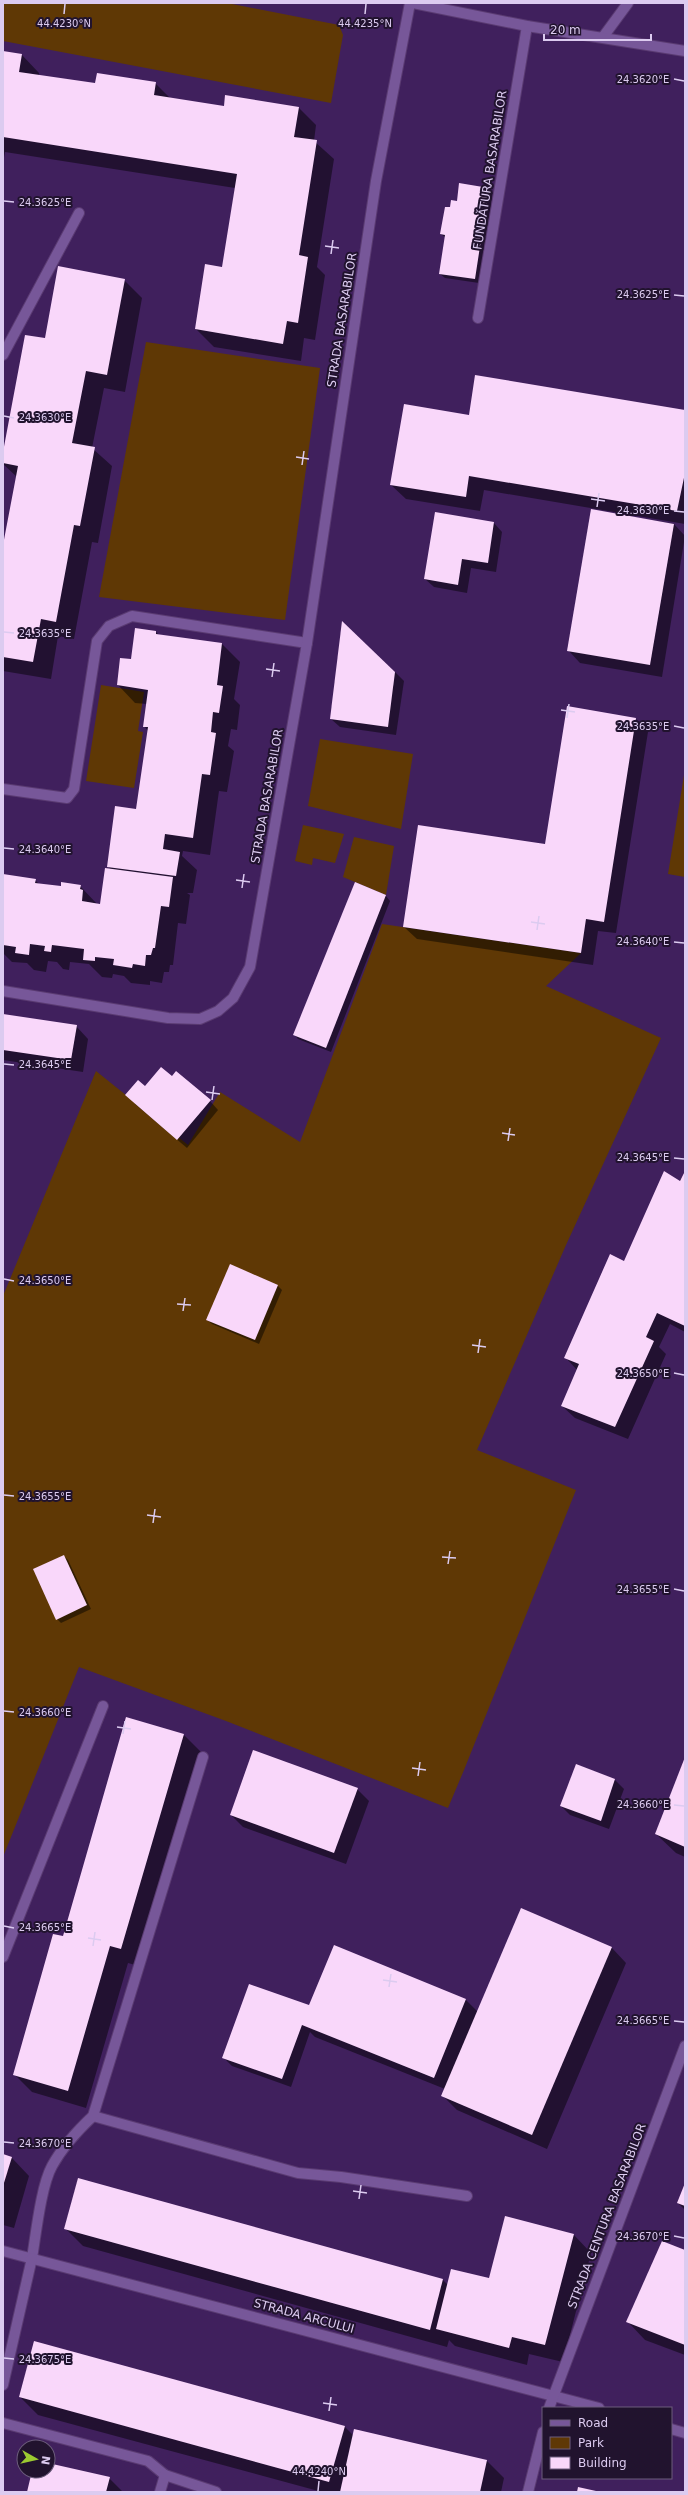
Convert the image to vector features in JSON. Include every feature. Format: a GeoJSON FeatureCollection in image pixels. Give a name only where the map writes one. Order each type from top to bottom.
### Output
{"type":"FeatureCollection","features":[{"type":"Feature","properties":{"kind":"street","name":"STRADA BASARABILOR"},"geometry":{"type":"LineString","coordinates":[[3,991],[184,1020],[200,1019],[218,1011],[233,998],[250,967],[307,643],[376,181],[410,3]]}},
{"type":"Feature","properties":{"kind":"street"},"geometry":{"type":"LineString","coordinates":[[413,3],[527,26],[685,51]]}},
{"type":"Feature","properties":{"kind":"street"},"geometry":{"type":"LineString","coordinates":[[603,37],[628,3]]}},
{"type":"Feature","properties":{"kind":"street","name":"FUNDĂTURA BASARABILOR"},"geometry":{"type":"LineString","coordinates":[[478,318],[527,26]]}},
{"type":"Feature","properties":{"kind":"street"},"geometry":{"type":"LineString","coordinates":[[3,355],[79,213]]}},
{"type":"Feature","properties":{"kind":"street"},"geometry":{"type":"LineString","coordinates":[[3,789],[67,798],[74,789],[97,641],[109,626],[132,616],[307,643]]}},
{"type":"Feature","properties":{"kind":"street"},"geometry":{"type":"LineString","coordinates":[[3,1957],[103,1706]]}},
{"type":"Feature","properties":{"kind":"street"},"geometry":{"type":"LineString","coordinates":[[3,2385],[32,2258],[42,2204],[52,2167],[72,2135],[92,2116],[203,1757]]}},
{"type":"Feature","properties":{"kind":"street","name":"STRADA CENTURA BASARABILOR"},"geometry":{"type":"LineString","coordinates":[[549,2407],[552,2395],[685,2046]]}},
{"type":"Feature","properties":{"kind":"street"},"geometry":{"type":"LineString","coordinates":[[92,2116],[298,2173],[341,2176],[467,2196]]}},
{"type":"Feature","properties":{"kind":"street","name":"STRADA ARCULUI"},"geometry":{"type":"LineString","coordinates":[[3,2251],[595,2407]]}},
{"type":"Feature","properties":{"kind":"street"},"geometry":{"type":"LineString","coordinates":[[3,2423],[148,2461],[165,2475],[216,2492]]}},
{"type":"Feature","properties":{"kind":"street"},"geometry":{"type":"LineString","coordinates":[[672,2429],[685,2433]]}},
{"type":"Feature","properties":{"kind":"street"},"geometry":{"type":"LineString","coordinates":[[528,2492],[542,2436]]}},
{"type":"Feature","properties":{"kind":"street"},"geometry":{"type":"LineString","coordinates":[[160,2492],[165,2475]]}},
{"type":"Feature","properties":{"kind":"green space"},"geometry":{"type":"Polygon","coordinates":[[[3,3],[227,3],[339,25],[343,35],[331,103],[3,41],[3,3]]]}},
{"type":"Feature","properties":{"kind":"green space"},"geometry":{"type":"Polygon","coordinates":[[[146,342],[320,368],[285,620],[99,597],[146,342]]]}},
{"type":"Feature","properties":{"kind":"green space"},"geometry":{"type":"Polygon","coordinates":[[[101,685],[144,692],[138,731],[143,732],[134,788],[86,781],[101,685]]]}},
{"type":"Feature","properties":{"kind":"green space"},"geometry":{"type":"Polygon","coordinates":[[[320,739],[413,754],[401,829],[308,806],[320,739]]]}},
{"type":"Feature","properties":{"kind":"green space"},"geometry":{"type":"Polygon","coordinates":[[[685,769],[685,877],[668,874],[685,769]]]}},
{"type":"Feature","properties":{"kind":"green space"},"geometry":{"type":"Polygon","coordinates":[[[303,825],[344,834],[335,863],[313,858],[312,865],[295,861],[303,825]]]}},
{"type":"Feature","properties":{"kind":"green space"},"geometry":{"type":"Polygon","coordinates":[[[354,837],[394,846],[386,895],[343,877],[354,837]]]}},
{"type":"Feature","properties":{"kind":"green space"},"geometry":{"type":"Polygon","coordinates":[[[382,924],[581,953],[546,986],[661,1038],[566,1245],[477,1450],[576,1490],[464,1770],[448,1808],[226,1721],[79,1667],[3,1857],[3,1296],[96,1071],[188,1145],[220,1092],[300,1142],[382,924]]]}},
{"type":"Feature","properties":{"kind":"building"},"geometry":{"type":"Polygon","coordinates":[[[3,51],[22,54],[19,72],[95,83],[97,73],[156,82],[154,95],[224,106],[225,95],[299,107],[294,137],[317,140],[299,255],[308,257],[298,323],[287,321],[283,344],[195,329],[205,264],[222,267],[237,174],[3,137],[3,51]]]}},
{"type":"Feature","properties":{"kind":"building"},"geometry":{"type":"Polygon","coordinates":[[[459,183],[489,188],[475,279],[439,274],[445,235],[440,234],[445,207],[450,207],[451,200],[457,201],[459,183]]]}},
{"type":"Feature","properties":{"kind":"building"},"geometry":{"type":"Polygon","coordinates":[[[58,266],[125,279],[107,375],[86,371],[72,443],[95,447],[80,526],[74,525],[56,622],[41,619],[33,662],[3,657],[3,545],[18,466],[3,463],[3,452],[25,335],[45,338],[58,266]]]}},
{"type":"Feature","properties":{"kind":"building"},"geometry":{"type":"Polygon","coordinates":[[[475,375],[685,410],[685,473],[677,511],[469,476],[466,497],[390,485],[404,404],[469,415],[475,375]]]}},
{"type":"Feature","properties":{"kind":"building"},"geometry":{"type":"Polygon","coordinates":[[[591,509],[674,524],[650,665],[567,651],[591,509]]]}},
{"type":"Feature","properties":{"kind":"building"},"geometry":{"type":"Polygon","coordinates":[[[435,512],[494,522],[488,563],[462,559],[458,585],[424,579],[435,512]]]}},
{"type":"Feature","properties":{"kind":"building"},"geometry":{"type":"Polygon","coordinates":[[[342,621],[395,672],[388,727],[330,719],[342,621]]]}},
{"type":"Feature","properties":{"kind":"building"},"geometry":{"type":"Polygon","coordinates":[[[135,628],[156,631],[156,634],[222,643],[217,685],[223,686],[219,713],[213,712],[211,732],[216,733],[210,775],[202,774],[193,838],[165,834],[163,849],[180,852],[176,876],[107,867],[115,806],[136,809],[148,727],[143,727],[148,690],[117,685],[120,658],[131,659],[135,628]]]}},
{"type":"Feature","properties":{"kind":"building"},"geometry":{"type":"Polygon","coordinates":[[[567,706],[636,718],[604,922],[586,919],[581,953],[403,927],[418,825],[545,844],[567,706]]]}},
{"type":"Feature","properties":{"kind":"building"},"geometry":{"type":"Polygon","coordinates":[[[105,868],[173,877],[169,907],[161,906],[155,948],[153,948],[151,955],[146,955],[145,966],[133,964],[132,968],[113,965],[114,959],[95,957],[95,961],[83,960],[84,949],[52,945],[51,952],[44,951],[45,946],[30,944],[29,955],[15,953],[16,947],[3,945],[3,874],[36,879],[35,883],[61,886],[61,882],[81,885],[80,889],[83,890],[82,901],[100,904],[105,868]]]}},
{"type":"Feature","properties":{"kind":"building"},"geometry":{"type":"Polygon","coordinates":[[[355,882],[386,895],[326,1048],[293,1035],[355,882]]]}},
{"type":"Feature","properties":{"kind":"building"},"geometry":{"type":"Polygon","coordinates":[[[3,1014],[77,1025],[71,1060],[3,1050],[3,1014]]]}},
{"type":"Feature","properties":{"kind":"building"},"geometry":{"type":"Polygon","coordinates":[[[161,1067],[172,1076],[176,1071],[211,1100],[177,1140],[125,1095],[138,1080],[145,1086],[161,1067]]]}},
{"type":"Feature","properties":{"kind":"building"},"geometry":{"type":"Polygon","coordinates":[[[664,1171],[680,1181],[685,1171],[685,1326],[657,1313],[646,1337],[654,1341],[615,1427],[561,1406],[579,1364],[564,1358],[610,1254],[624,1261],[664,1171]]]}},
{"type":"Feature","properties":{"kind":"building"},"geometry":{"type":"Polygon","coordinates":[[[230,1264],[278,1285],[255,1340],[206,1320],[230,1264]]]}},
{"type":"Feature","properties":{"kind":"building"},"geometry":{"type":"Polygon","coordinates":[[[64,1555],[87,1605],[56,1620],[33,1569],[64,1555]]]}},
{"type":"Feature","properties":{"kind":"building"},"geometry":{"type":"Polygon","coordinates":[[[126,1717],[184,1734],[121,1949],[110,1946],[68,2091],[13,2075],[53,1934],[63,1936],[126,1717]]]}},
{"type":"Feature","properties":{"kind":"building"},"geometry":{"type":"Polygon","coordinates":[[[253,1750],[358,1788],[334,1853],[230,1815],[253,1750]]]}},
{"type":"Feature","properties":{"kind":"building"},"geometry":{"type":"Polygon","coordinates":[[[685,1757],[685,1847],[655,1834],[685,1757]]]}},
{"type":"Feature","properties":{"kind":"building"},"geometry":{"type":"Polygon","coordinates":[[[576,1764],[615,1779],[601,1821],[560,1806],[576,1764]]]}},
{"type":"Feature","properties":{"kind":"building"},"geometry":{"type":"Polygon","coordinates":[[[521,1908],[612,1947],[532,2135],[441,2096],[521,1908]]]}},
{"type":"Feature","properties":{"kind":"building"},"geometry":{"type":"Polygon","coordinates":[[[334,1945],[466,1999],[434,2078],[302,2025],[282,2079],[222,2058],[249,1984],[309,2005],[334,1945]]]}},
{"type":"Feature","properties":{"kind":"building"},"geometry":{"type":"Polygon","coordinates":[[[3,2154],[12,2157],[3,2186],[3,2154]]]}},
{"type":"Feature","properties":{"kind":"building"},"geometry":{"type":"Polygon","coordinates":[[[78,2178],[443,2279],[430,2330],[64,2229],[78,2178]]]}},
{"type":"Feature","properties":{"kind":"building"},"geometry":{"type":"Polygon","coordinates":[[[685,2183],[685,2206],[677,2203],[685,2183]]]}},
{"type":"Feature","properties":{"kind":"building"},"geometry":{"type":"Polygon","coordinates":[[[505,2216],[574,2234],[545,2345],[512,2337],[509,2348],[436,2329],[451,2269],[489,2278],[505,2216]]]}},
{"type":"Feature","properties":{"kind":"building"},"geometry":{"type":"Polygon","coordinates":[[[662,2241],[685,2250],[685,2345],[626,2322],[662,2241]]]}},
{"type":"Feature","properties":{"kind":"building"},"geometry":{"type":"Polygon","coordinates":[[[34,2341],[345,2426],[329,2482],[19,2397],[34,2341]]]}},
{"type":"Feature","properties":{"kind":"building"},"geometry":{"type":"Polygon","coordinates":[[[354,2429],[487,2460],[480,2492],[340,2492],[354,2429]]]}},
{"type":"Feature","properties":{"kind":"building"},"geometry":{"type":"Polygon","coordinates":[[[56,2465],[110,2477],[106,2492],[27,2492],[30,2479],[56,2479],[56,2465]]]}},
{"type":"Feature","properties":{"kind":"building"},"geometry":{"type":"Polygon","coordinates":[[[578,2487],[596,2491],[596,2492],[577,2492],[578,2487]]]}}]}
